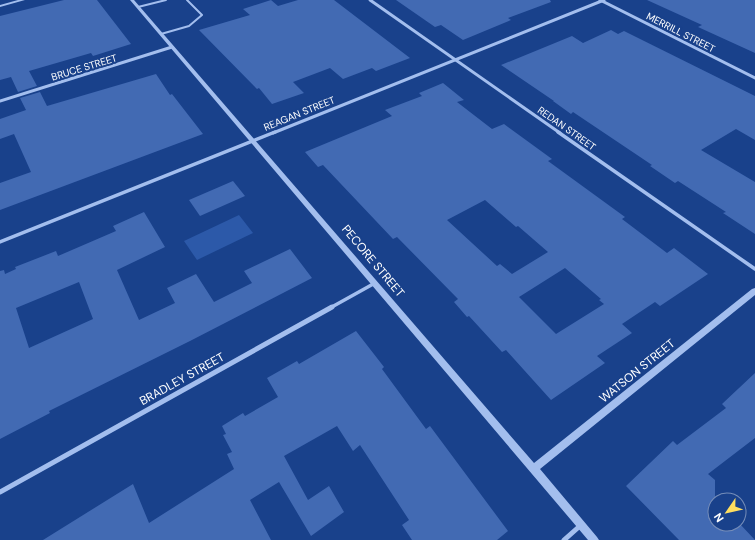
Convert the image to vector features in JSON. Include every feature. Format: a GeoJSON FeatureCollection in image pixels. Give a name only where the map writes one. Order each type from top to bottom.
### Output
{"type":"FeatureCollection","features":[{"type":"Feature","properties":{"kind":"street"},"geometry":{"type":"LineString","coordinates":[[0,6],[23,0]]}},
{"type":"Feature","properties":{"kind":"street","name":"PECORE STREET"},"geometry":{"type":"LineString","coordinates":[[132,0],[594,540]]}},
{"type":"Feature","properties":{"kind":"street","name":"REDAN STREET"},"geometry":{"type":"LineString","coordinates":[[370,0],[755,269]]}},
{"type":"Feature","properties":{"kind":"street","name":"REAGAN STREET"},"geometry":{"type":"LineString","coordinates":[[0,242],[602,0]]}},
{"type":"Feature","properties":{"kind":"street","name":"MERRILL STREET"},"geometry":{"type":"LineString","coordinates":[[602,0],[755,78]]}},
{"type":"Feature","properties":{"kind":"street","name":"BRUCE STREET"},"geometry":{"type":"LineString","coordinates":[[0,101],[172,47]]}},
{"type":"Feature","properties":{"kind":"street","name":"BRADLEY STREET"},"geometry":{"type":"LineString","coordinates":[[0,492],[375,283]]}},
{"type":"Feature","properties":{"kind":"street","name":"WATSON STREET"},"geometry":{"type":"LineString","coordinates":[[533,469],[755,291]]}},
{"type":"Feature","properties":{"kind":"street"},"geometry":{"type":"LineString","coordinates":[[564,540],[581,525]]}},
{"type":"Feature","properties":{"kind":"lane"},"geometry":{"type":"LineString","coordinates":[[138,7],[166,0]]}},
{"type":"Feature","properties":{"kind":"lane"},"geometry":{"type":"LineString","coordinates":[[161,34],[188,26],[196,22],[202,15],[187,0]]}},
{"type":"Feature","properties":{"kind":"shaded area"},"geometry":{"type":"Polygon","coordinates":[[[239,215],[253,233],[197,260],[184,241],[239,215]]]}},
{"type":"Feature","properties":{"kind":"building"},"geometry":{"type":"Polygon","coordinates":[[[64,0],[97,0],[131,44],[93,56],[91,53],[29,71],[37,86],[18,92],[11,77],[0,80],[0,16],[64,0]]]}},
{"type":"Feature","properties":{"kind":"building"},"geometry":{"type":"Polygon","coordinates":[[[271,0],[278,6],[298,0],[334,0],[410,58],[376,71],[372,68],[343,79],[330,68],[293,82],[304,93],[272,104],[259,88],[257,89],[199,30],[250,15],[243,9],[271,0]]]}},
{"type":"Feature","properties":{"kind":"building"},"geometry":{"type":"Polygon","coordinates":[[[396,0],[550,0],[551,2],[508,18],[511,20],[463,40],[441,25],[435,27],[396,0]]]}},
{"type":"Feature","properties":{"kind":"building"},"geometry":{"type":"Polygon","coordinates":[[[647,0],[755,0],[755,53],[698,27],[702,25],[647,0]]]}},
{"type":"Feature","properties":{"kind":"building"},"geometry":{"type":"Polygon","coordinates":[[[611,30],[618,34],[624,31],[755,96],[755,140],[736,129],[701,150],[755,182],[755,234],[723,213],[726,212],[678,181],[675,183],[650,166],[652,165],[573,112],[571,114],[501,65],[572,36],[583,43],[611,30]]]}},
{"type":"Feature","properties":{"kind":"building"},"geometry":{"type":"Polygon","coordinates":[[[156,74],[170,95],[172,94],[203,134],[0,210],[0,183],[31,172],[14,134],[0,139],[0,119],[26,110],[20,98],[40,92],[47,106],[156,74]]]}},
{"type":"Feature","properties":{"kind":"building"},"geometry":{"type":"Polygon","coordinates":[[[443,83],[464,100],[457,102],[492,129],[504,124],[552,159],[548,161],[625,217],[622,219],[667,253],[674,248],[708,274],[660,306],[655,302],[622,324],[632,333],[597,356],[605,363],[551,400],[506,350],[502,352],[469,316],[467,317],[454,302],[458,299],[397,237],[393,239],[323,165],[318,167],[305,152],[392,116],[385,110],[422,96],[419,93],[443,83]],[[485,200],[447,220],[497,266],[500,264],[512,274],[548,252],[518,226],[516,227],[485,200]],[[565,268],[519,297],[556,334],[604,304],[599,300],[601,299],[565,268]]]}},
{"type":"Feature","properties":{"kind":"building"},"geometry":{"type":"Polygon","coordinates":[[[233,181],[245,196],[200,216],[189,200],[233,181]]]}},
{"type":"Feature","properties":{"kind":"building"},"geometry":{"type":"Polygon","coordinates":[[[144,212],[165,247],[117,270],[139,320],[175,303],[167,288],[196,274],[214,302],[252,283],[244,271],[290,249],[312,278],[49,411],[50,413],[0,439],[0,271],[4,270],[5,274],[16,269],[15,267],[56,251],[58,256],[116,231],[113,226],[144,212]],[[79,282],[16,308],[29,348],[93,319],[79,282]]]}},
{"type":"Feature","properties":{"kind":"building"},"geometry":{"type":"Polygon","coordinates":[[[356,331],[384,367],[382,369],[426,429],[430,426],[508,531],[497,540],[412,540],[402,525],[409,520],[360,445],[353,451],[337,426],[284,456],[308,500],[329,486],[344,512],[311,536],[279,482],[250,500],[271,540],[43,540],[133,484],[149,523],[234,469],[227,454],[232,452],[223,435],[226,434],[222,426],[243,413],[245,416],[278,397],[267,378],[297,361],[299,364],[356,331]]]}},
{"type":"Feature","properties":{"kind":"building"},"geometry":{"type":"Polygon","coordinates":[[[755,373],[755,438],[708,474],[715,480],[715,492],[707,492],[707,532],[747,532],[755,540],[679,540],[626,486],[673,441],[677,445],[726,408],[722,404],[755,373]]]}}]}
